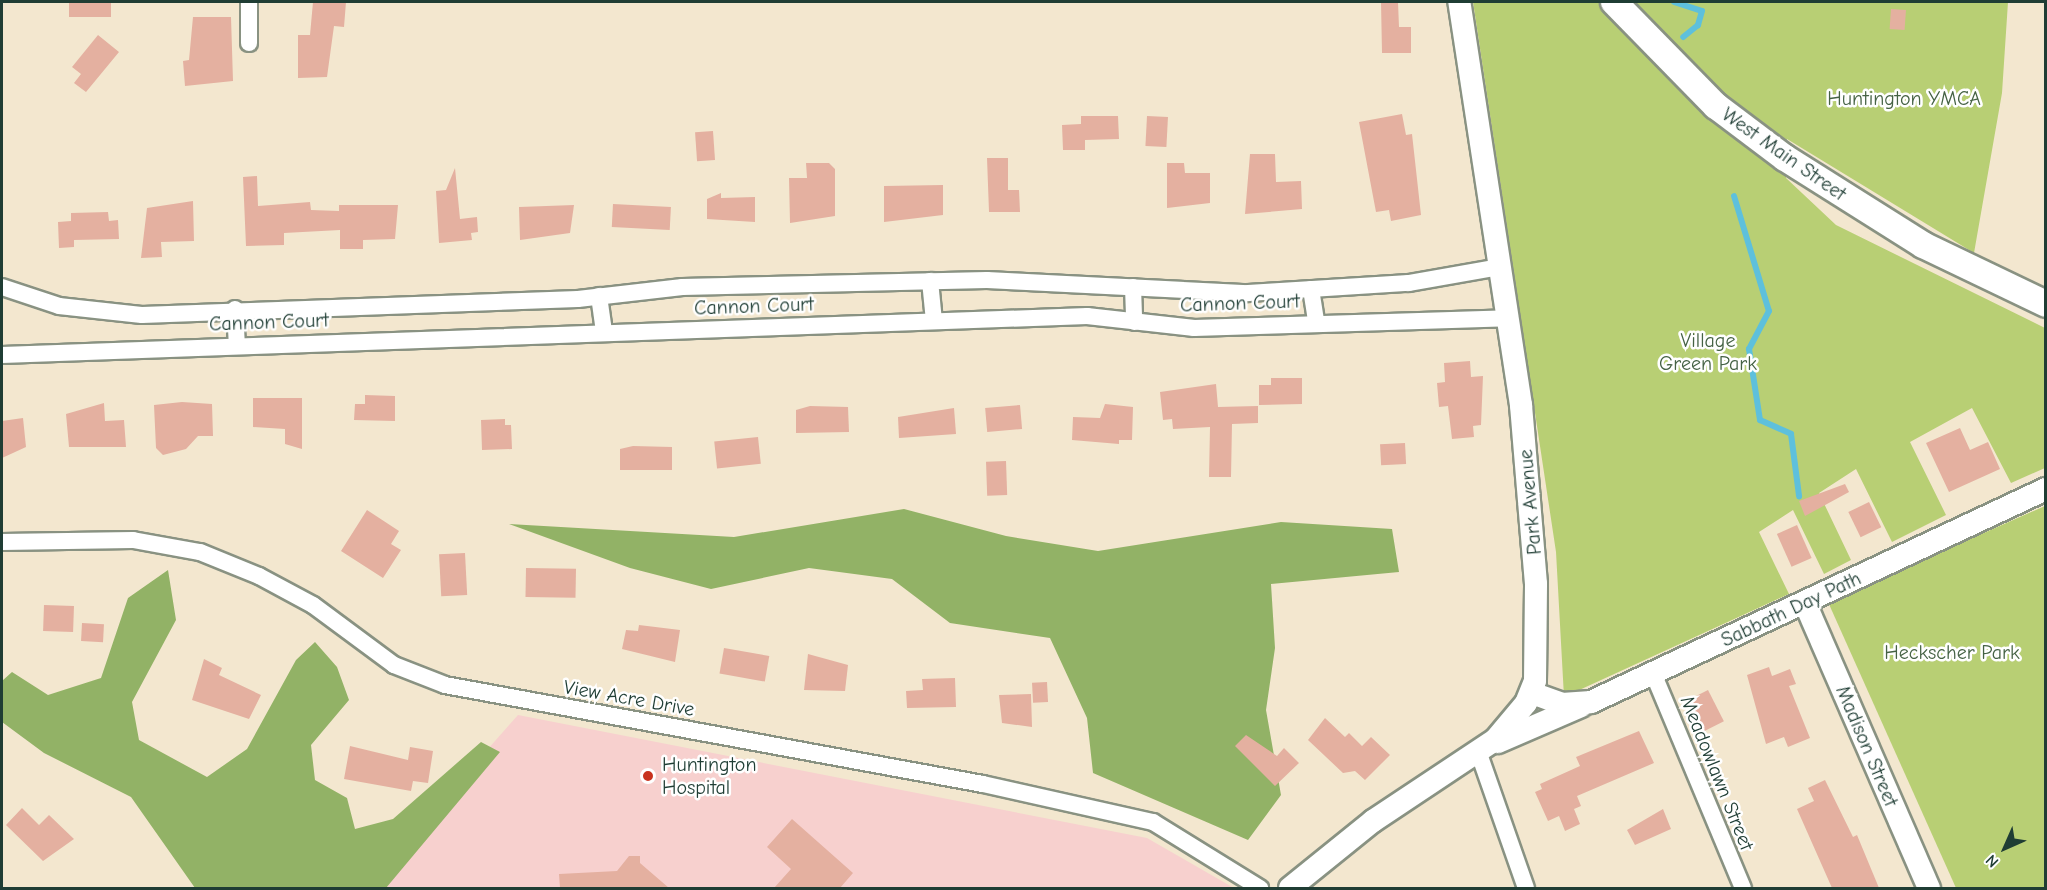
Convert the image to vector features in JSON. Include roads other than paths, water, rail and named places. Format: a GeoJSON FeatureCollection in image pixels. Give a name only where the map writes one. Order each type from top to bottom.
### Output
{"type":"FeatureCollection","features":[{"type":"Feature","properties":{"kind":"main road","name":"Park Avenue"},"geometry":{"type":"LineString","coordinates":[[1290,888],[1373,821],[1478,751],[1512,723],[1532,693],[1538,647],[1534,547],[1508,318],[1459,2]]}},
{"type":"Feature","properties":{"kind":"main road","name":"West Main Street"},"geometry":{"type":"LineString","coordinates":[[1614,2],[1716,106],[1782,156],[1980,275],[2046,304]]}},
{"type":"Feature","properties":{"kind":"main road","name":"Sabbath Day Path"},"geometry":{"type":"LineString","coordinates":[[1532,693],[1562,704],[1591,702],[2046,489]]}},
{"type":"Feature","properties":{"kind":"main road","name":"Madison Street"},"geometry":{"type":"LineString","coordinates":[[1804,603],[1929,888]]}},
{"type":"Feature","properties":{"kind":"main road"},"geometry":{"type":"LineString","coordinates":[[1478,751],[1591,702]]}},
{"type":"Feature","properties":{"kind":"street"},"geometry":{"type":"LineString","coordinates":[[249,2],[249,43]]}},
{"type":"Feature","properties":{"kind":"street","name":"Cannon Court"},"geometry":{"type":"LineString","coordinates":[[2,286],[59,306],[142,315],[235,309],[599,296],[682,287],[930,281],[1248,293],[1409,283],[1500,267]]}},
{"type":"Feature","properties":{"kind":"street"},"geometry":{"type":"LineString","coordinates":[[930,281],[934,321]]}},
{"type":"Feature","properties":{"kind":"street"},"geometry":{"type":"LineString","coordinates":[[1133,287],[1134,322]]}},
{"type":"Feature","properties":{"kind":"street"},"geometry":{"type":"LineString","coordinates":[[1311,289],[1316,322]]}},
{"type":"Feature","properties":{"kind":"street"},"geometry":{"type":"LineString","coordinates":[[599,296],[604,332]]}},
{"type":"Feature","properties":{"kind":"street"},"geometry":{"type":"LineString","coordinates":[[235,309],[237,345]]}},
{"type":"Feature","properties":{"kind":"street","name":"Cannon Court"},"geometry":{"type":"LineString","coordinates":[[2,356],[237,345],[1087,316],[1194,328],[1316,322],[1508,318]]}},
{"type":"Feature","properties":{"kind":"street","name":"View Acre Drive"},"geometry":{"type":"LineString","coordinates":[[2,542],[134,540],[200,552],[259,576],[313,605],[394,665],[445,685],[983,784],[1153,822],[1260,888]]}},
{"type":"Feature","properties":{"kind":"street","name":"Meadowlawn Street"},"geometry":{"type":"LineString","coordinates":[[1653,673],[1743,888]]}},
{"type":"Feature","properties":{"kind":"street"},"geometry":{"type":"LineString","coordinates":[[1478,751],[1526,888]]}},
{"type":"Feature","properties":{"kind":"waterway"},"geometry":{"type":"LineString","coordinates":[[1674,2],[1702,11],[1698,25],[1683,37]]}},
{"type":"Feature","properties":{"kind":"waterway"},"geometry":{"type":"LineString","coordinates":[[1734,196],[1769,311],[1749,349],[1760,420],[1791,434],[1799,496]]}},
{"type":"Feature","properties":{"kind":"place","name":"Huntington Hospital"},"geometry":{"type":"Point","coordinates":[648,776]}},
{"type":"Feature","properties":{"kind":"park label","name":"Huntington YMCA"},"geometry":{"type":"Point","coordinates":[1904,98]}},
{"type":"Feature","properties":{"kind":"park label","name":"Village Green Park"},"geometry":{"type":"Point","coordinates":[1708,352]}},
{"type":"Feature","properties":{"kind":"park label","name":"Heckscher Park"},"geometry":{"type":"Point","coordinates":[1952,652]}}]}
